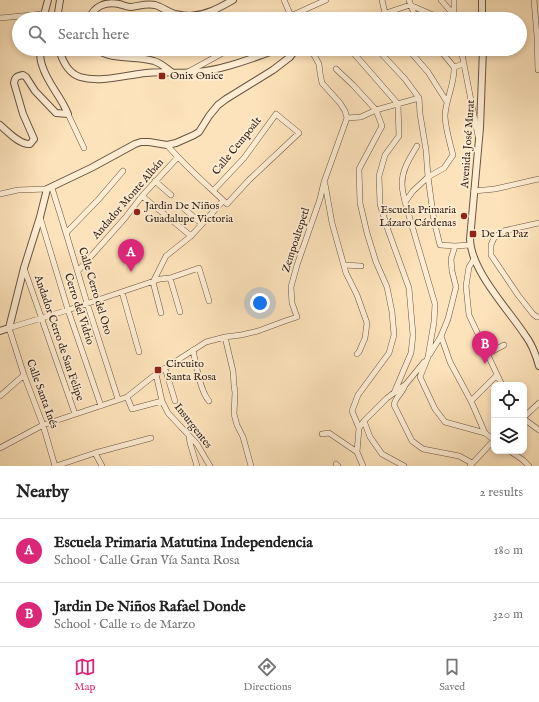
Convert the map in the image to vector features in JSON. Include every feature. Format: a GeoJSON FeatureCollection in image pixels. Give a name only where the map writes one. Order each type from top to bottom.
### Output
{"type":"FeatureCollection","features":[{"type":"Feature","properties":{"kind":"street"},"geometry":{"type":"LineString","coordinates":[[44,12],[48,0]]}},
{"type":"Feature","properties":{"kind":"street"},"geometry":{"type":"LineString","coordinates":[[58,12],[60,0]]}},
{"type":"Feature","properties":{"kind":"street"},"geometry":{"type":"LineString","coordinates":[[213,12],[233,0]]}},
{"type":"Feature","properties":{"kind":"street"},"geometry":{"type":"LineString","coordinates":[[284,0],[289,12]]}},
{"type":"Feature","properties":{"kind":"street"},"geometry":{"type":"LineString","coordinates":[[300,12],[326,0]]}},
{"type":"Feature","properties":{"kind":"street"},"geometry":{"type":"LineString","coordinates":[[382,0],[385,12]]}},
{"type":"Feature","properties":{"kind":"street"},"geometry":{"type":"LineString","coordinates":[[441,0],[450,12]]}},
{"type":"Feature","properties":{"kind":"street"},"geometry":{"type":"LineString","coordinates":[[454,0],[454,12]]}},
{"type":"Feature","properties":{"kind":"street"},"geometry":{"type":"LineString","coordinates":[[482,0],[482,12]]}},
{"type":"Feature","properties":{"kind":"street"},"geometry":{"type":"LineString","coordinates":[[534,0],[538,37],[538,70]]}},
{"type":"Feature","properties":{"kind":"street"},"geometry":{"type":"LineString","coordinates":[[387,12],[409,2]]}},
{"type":"Feature","properties":{"kind":"street"},"geometry":{"type":"LineString","coordinates":[[409,2],[427,12]]}},
{"type":"Feature","properties":{"kind":"street"},"geometry":{"type":"LineString","coordinates":[[409,2],[413,12]]}},
{"type":"Feature","properties":{"kind":"street"},"geometry":{"type":"LineString","coordinates":[[93,12],[99,6],[108,3],[129,7],[148,4],[170,12]]}},
{"type":"Feature","properties":{"kind":"street"},"geometry":{"type":"LineString","coordinates":[[0,18],[12,17]]}},
{"type":"Feature","properties":{"kind":"street"},"geometry":{"type":"LineString","coordinates":[[40,56],[41,64],[47,78],[64,104],[84,148]]}},
{"type":"Feature","properties":{"kind":"street"},"geometry":{"type":"LineString","coordinates":[[61,56],[70,70],[78,77],[104,79],[154,72],[196,73],[219,69],[258,56]]}},
{"type":"Feature","properties":{"kind":"street"},"geometry":{"type":"LineString","coordinates":[[112,56],[145,58],[156,61],[172,73]]}},
{"type":"Feature","properties":{"kind":"street"},"geometry":{"type":"LineString","coordinates":[[187,73],[217,56]]}},
{"type":"Feature","properties":{"kind":"street"},"geometry":{"type":"LineString","coordinates":[[0,194],[18,190],[50,189],[134,144],[148,142],[167,145],[185,139],[199,132],[208,116],[218,105],[273,70],[291,56]]}},
{"type":"Feature","properties":{"kind":"street"},"geometry":{"type":"LineString","coordinates":[[315,56],[319,64],[322,83],[340,103],[347,118],[361,117],[376,110],[419,98]]}},
{"type":"Feature","properties":{"kind":"street"},"geometry":{"type":"LineString","coordinates":[[356,56],[398,104],[398,136],[385,155],[379,176],[380,204],[409,288],[413,335],[411,353],[394,393]]}},
{"type":"Feature","properties":{"kind":"street"},"geometry":{"type":"LineString","coordinates":[[383,56],[419,98],[434,221],[440,245],[470,246]]}},
{"type":"Feature","properties":{"kind":"street"},"geometry":{"type":"LineString","coordinates":[[414,56],[428,72],[447,102]]}},
{"type":"Feature","properties":{"kind":"street"},"geometry":{"type":"LineString","coordinates":[[405,202],[428,177],[444,168],[453,155],[445,116],[454,67],[445,56]]}},
{"type":"Feature","properties":{"kind":"street"},"geometry":{"type":"LineString","coordinates":[[462,56],[479,141]]}},
{"type":"Feature","properties":{"kind":"street","name":"Avenida José Murat"},"geometry":{"type":"LineString","coordinates":[[483,56],[480,128],[470,246],[474,259],[492,290],[526,336],[536,356],[539,366]]}},
{"type":"Feature","properties":{"kind":"street"},"geometry":{"type":"LineString","coordinates":[[454,67],[464,64]]}},
{"type":"Feature","properties":{"kind":"street"},"geometry":{"type":"LineString","coordinates":[[336,70],[353,85],[376,110],[382,126],[359,170],[360,203],[376,262],[387,287],[392,312],[394,335],[389,353],[358,395],[352,411],[358,428],[357,452],[363,466]]}},
{"type":"Feature","properties":{"kind":"street"},"geometry":{"type":"LineString","coordinates":[[0,125],[20,142],[30,144],[34,138],[23,114],[14,83],[17,76],[23,75],[35,91],[56,113],[68,114]]}},
{"type":"Feature","properties":{"kind":"street","name":"Calle Cempoalt"},"geometry":{"type":"LineString","coordinates":[[213,191],[244,158],[276,114],[298,133],[225,202]]}},
{"type":"Feature","properties":{"kind":"street","name":"Zempoaltepetl"},"geometry":{"type":"LineString","coordinates":[[0,448],[43,425],[127,397],[156,374],[206,342],[225,337],[258,332],[297,317],[292,303],[291,287],[297,264],[320,199],[324,182],[347,118]]}},
{"type":"Feature","properties":{"kind":"street"},"geometry":{"type":"LineString","coordinates":[[161,313],[153,282],[166,256],[190,236],[225,202],[167,145]]}},
{"type":"Feature","properties":{"kind":"street"},"geometry":{"type":"LineString","coordinates":[[358,428],[387,398],[406,384],[428,357],[434,322],[434,304],[405,202],[402,185],[402,176],[405,167],[417,146]]}},
{"type":"Feature","properties":{"kind":"street","name":"Andador Monte Albán"},"geometry":{"type":"LineString","coordinates":[[78,272],[155,181],[178,157]]}},
{"type":"Feature","properties":{"kind":"street"},"geometry":{"type":"LineString","coordinates":[[66,233],[98,200],[123,171]]}},
{"type":"Feature","properties":{"kind":"street"},"geometry":{"type":"LineString","coordinates":[[474,191],[495,189],[539,179]]}},
{"type":"Feature","properties":{"kind":"street"},"geometry":{"type":"LineString","coordinates":[[155,181],[171,195]]}},
{"type":"Feature","properties":{"kind":"street"},"geometry":{"type":"LineString","coordinates":[[324,182],[332,224],[346,273],[358,295],[368,323],[365,338],[358,354]]}},
{"type":"Feature","properties":{"kind":"street"},"geometry":{"type":"LineString","coordinates":[[9,328],[24,268],[50,189]]}},
{"type":"Feature","properties":{"kind":"street","name":"Calle Cerro del Oro"},"geometry":{"type":"LineString","coordinates":[[50,189],[66,233],[118,399]]}},
{"type":"Feature","properties":{"kind":"street"},"geometry":{"type":"LineString","coordinates":[[142,196],[190,236]]}},
{"type":"Feature","properties":{"kind":"street"},"geometry":{"type":"LineString","coordinates":[[181,206],[202,224]]}},
{"type":"Feature","properties":{"kind":"street","name":"Cerro del Vidrio"},"geometry":{"type":"LineString","coordinates":[[40,217],[68,310],[101,406]]}},
{"type":"Feature","properties":{"kind":"street"},"geometry":{"type":"LineString","coordinates":[[539,223],[503,231],[494,238],[491,245],[491,255],[518,295],[533,314],[539,317]]}},
{"type":"Feature","properties":{"kind":"street"},"geometry":{"type":"LineString","coordinates":[[455,246],[451,259],[456,287],[448,319],[420,376],[435,409],[445,422],[485,433],[491,438]]}},
{"type":"Feature","properties":{"kind":"street"},"geometry":{"type":"LineString","coordinates":[[474,259],[469,267],[466,286],[469,315],[500,382]]}},
{"type":"Feature","properties":{"kind":"street"},"geometry":{"type":"LineString","coordinates":[[344,265],[362,266]]}},
{"type":"Feature","properties":{"kind":"street","name":"Andador Cerro de San Felipe"},"geometry":{"type":"LineString","coordinates":[[24,268],[75,414]]}},
{"type":"Feature","properties":{"kind":"street"},"geometry":{"type":"LineString","coordinates":[[0,331],[199,268],[209,301]]}},
{"type":"Feature","properties":{"kind":"street"},"geometry":{"type":"LineString","coordinates":[[170,278],[180,312]]}},
{"type":"Feature","properties":{"kind":"street"},"geometry":{"type":"LineString","coordinates":[[456,287],[466,286]]}},
{"type":"Feature","properties":{"kind":"street"},"geometry":{"type":"LineString","coordinates":[[122,292],[139,352]]}},
{"type":"Feature","properties":{"kind":"street","name":"Calle Santa Inés"},"geometry":{"type":"LineString","coordinates":[[9,328],[24,376],[43,425],[55,466]]}},
{"type":"Feature","properties":{"kind":"street"},"geometry":{"type":"LineString","coordinates":[[440,336],[450,362],[471,401],[485,433]]}},
{"type":"Feature","properties":{"kind":"street"},"geometry":{"type":"LineString","coordinates":[[225,337],[233,371],[235,393],[234,414],[237,425],[243,437],[251,466]]}},
{"type":"Feature","properties":{"kind":"street"},"geometry":{"type":"LineString","coordinates":[[488,354],[504,345]]}},
{"type":"Feature","properties":{"kind":"street"},"geometry":{"type":"LineString","coordinates":[[193,350],[201,385],[209,401]]}},
{"type":"Feature","properties":{"kind":"street"},"geometry":{"type":"LineString","coordinates":[[165,368],[175,401]]}},
{"type":"Feature","properties":{"kind":"street","name":"Insurgentes"},"geometry":{"type":"LineString","coordinates":[[156,374],[162,401],[168,413],[197,444],[210,466]]}},
{"type":"Feature","properties":{"kind":"street"},"geometry":{"type":"LineString","coordinates":[[0,396],[24,376]]}},
{"type":"Feature","properties":{"kind":"street"},"geometry":{"type":"LineString","coordinates":[[471,401],[497,376]]}},
{"type":"Feature","properties":{"kind":"street"},"geometry":{"type":"LineString","coordinates":[[406,384],[404,390],[394,402],[394,405],[412,441],[424,449],[459,456],[471,465],[491,443]]}},
{"type":"Feature","properties":{"kind":"street"},"geometry":{"type":"LineString","coordinates":[[127,397],[132,410],[162,401]]}},
{"type":"Feature","properties":{"kind":"street"},"geometry":{"type":"LineString","coordinates":[[527,415],[539,403]]}},
{"type":"Feature","properties":{"kind":"street"},"geometry":{"type":"LineString","coordinates":[[527,420],[539,430]]}},
{"type":"Feature","properties":{"kind":"street"},"geometry":{"type":"LineString","coordinates":[[364,421],[370,437],[382,454],[404,466]]}},
{"type":"Feature","properties":{"kind":"street"},"geometry":{"type":"LineString","coordinates":[[322,434],[330,433],[357,452]]}},
{"type":"Feature","properties":{"kind":"street"},"geometry":{"type":"LineString","coordinates":[[189,435],[197,466]]}},
{"type":"Feature","properties":{"kind":"street"},"geometry":{"type":"LineString","coordinates":[[55,466],[95,453],[151,438]]}},
{"type":"Feature","properties":{"kind":"street"},"geometry":{"type":"LineString","coordinates":[[95,453],[102,466]]}},
{"type":"Feature","properties":{"kind":"street"},"geometry":{"type":"LineString","coordinates":[[514,454],[529,466]]}},
{"type":"Feature","properties":{"kind":"place","name":"Onix Onice"},"geometry":{"type":"Point","coordinates":[162,76]}},
{"type":"Feature","properties":{"kind":"place","name":"Jardin De Niños Guadalupe Victoria"},"geometry":{"type":"Point","coordinates":[137,212]}},
{"type":"Feature","properties":{"kind":"place","name":"Escuela Primaria Lázaro Cárdenas"},"geometry":{"type":"Point","coordinates":[464,216]}},
{"type":"Feature","properties":{"kind":"place","name":"De La Paz"},"geometry":{"type":"Point","coordinates":[473,234]}},
{"type":"Feature","properties":{"kind":"place","name":"Escuela Primaria Matutina Independencia"},"geometry":{"type":"Point","coordinates":[131,272]}},
{"type":"Feature","properties":{"kind":"place","name":"Jardin De Niños Rafael Donde"},"geometry":{"type":"Point","coordinates":[485,364]}},
{"type":"Feature","properties":{"kind":"place","name":"Circuito Santa Rosa"},"geometry":{"type":"Point","coordinates":[158,370]}}]}
